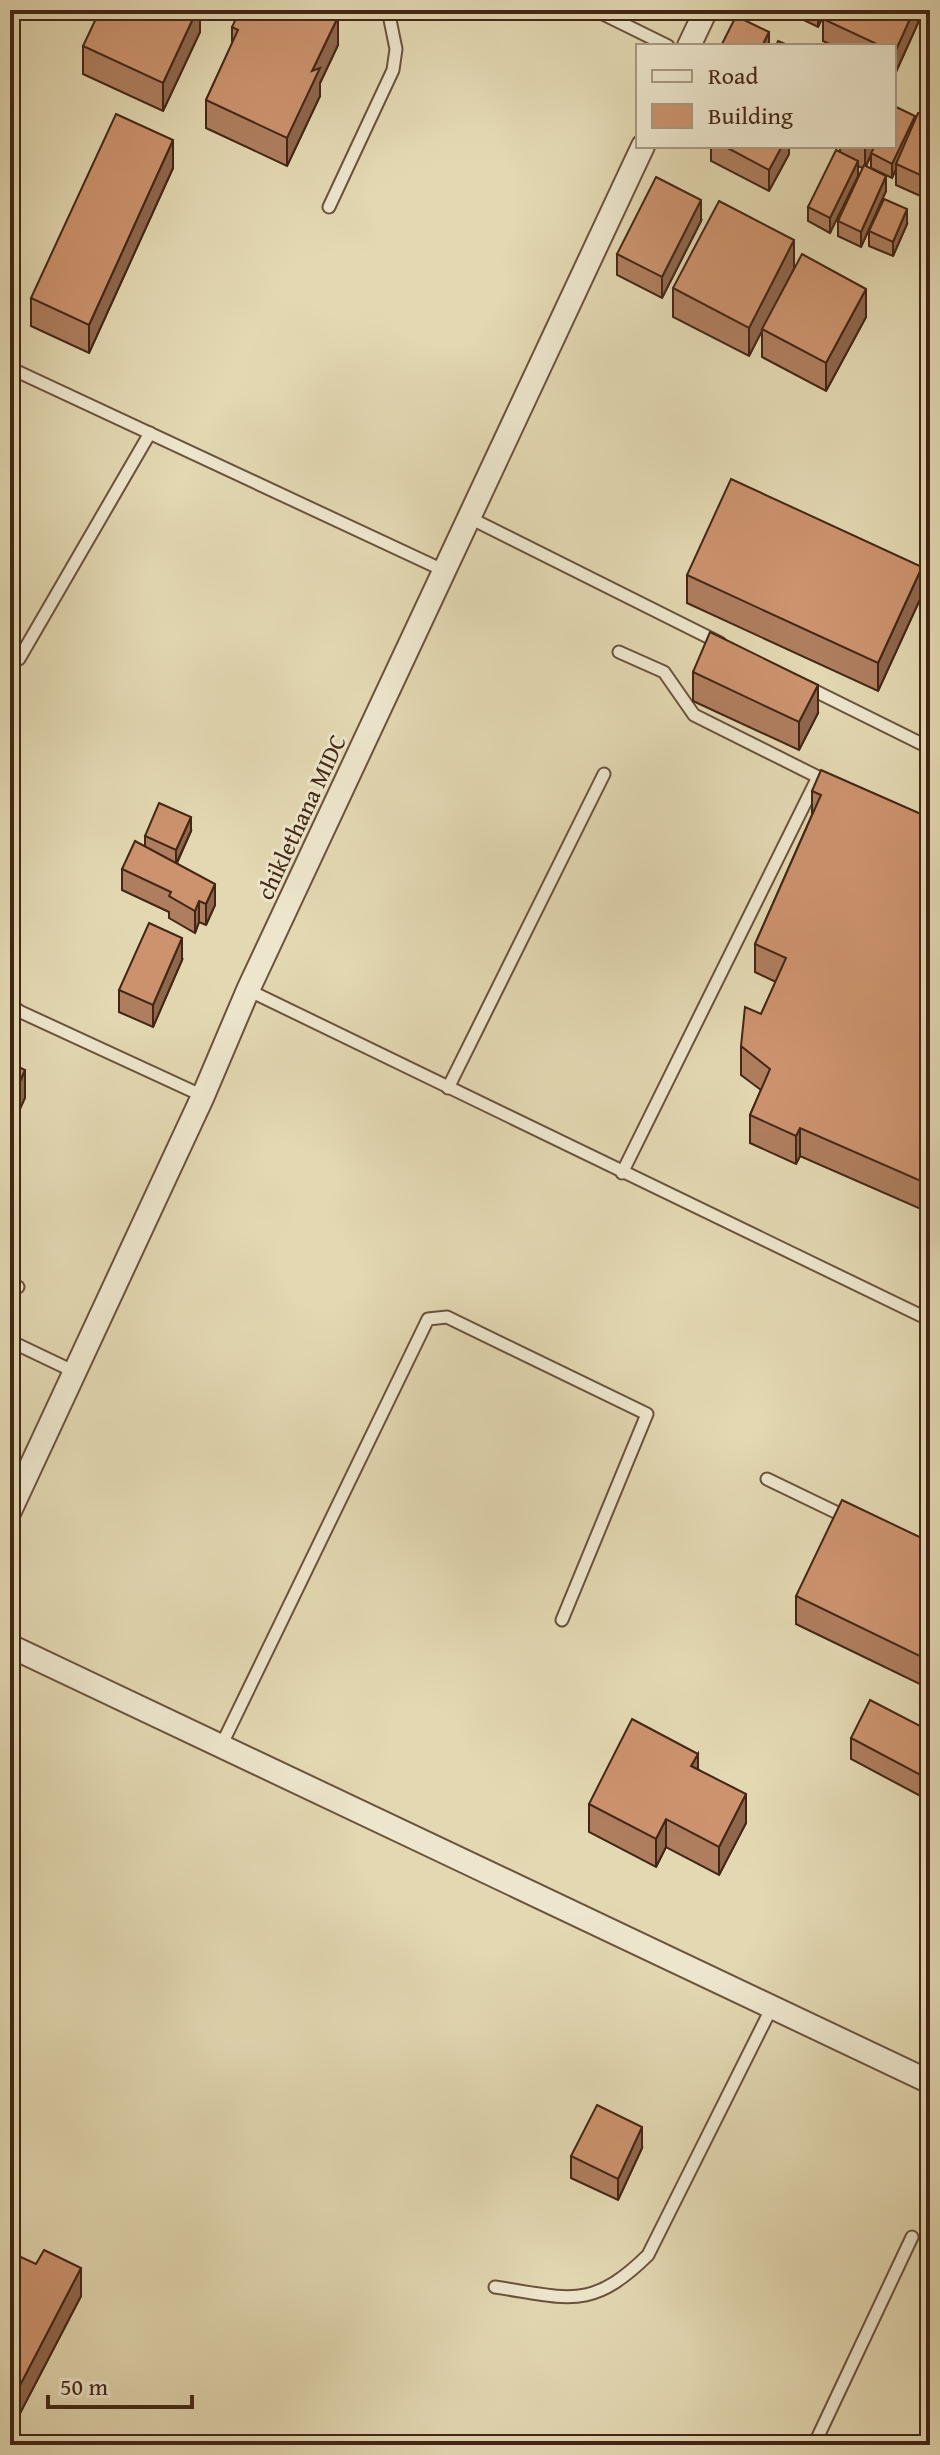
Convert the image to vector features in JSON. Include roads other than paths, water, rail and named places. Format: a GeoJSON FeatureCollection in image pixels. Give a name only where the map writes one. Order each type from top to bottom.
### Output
{"type":"FeatureCollection","features":[{"type":"Feature","properties":{"kind":"street"},"geometry":{"type":"LineString","coordinates":[[690,44],[706,10]]}},
{"type":"Feature","properties":{"kind":"street","name":"chiklethana MIDC"},"geometry":{"type":"LineString","coordinates":[[10,1511],[203,1096],[248,990],[642,148]]}},
{"type":"Feature","properties":{"kind":"street"},"geometry":{"type":"LineString","coordinates":[[10,1646],[930,2082]]}},
{"type":"Feature","properties":{"kind":"lane"},"geometry":{"type":"LineString","coordinates":[[329,207],[393,70],[396,49],[388,10]]}},
{"type":"Feature","properties":{"kind":"lane"},"geometry":{"type":"LineString","coordinates":[[595,10],[664,44]]}},
{"type":"Feature","properties":{"kind":"lane"},"geometry":{"type":"LineString","coordinates":[[10,368],[445,571]]}},
{"type":"Feature","properties":{"kind":"lane"},"geometry":{"type":"LineString","coordinates":[[19,659],[150,433]]}},
{"type":"Feature","properties":{"kind":"lane"},"geometry":{"type":"LineString","coordinates":[[470,518],[735,651]]}},
{"type":"Feature","properties":{"kind":"lane"},"geometry":{"type":"LineString","coordinates":[[619,652],[664,672],[694,715],[832,783]]}},
{"type":"Feature","properties":{"kind":"lane"},"geometry":{"type":"LineString","coordinates":[[791,678],[930,748]]}},
{"type":"Feature","properties":{"kind":"lane"},"geometry":{"type":"LineString","coordinates":[[448,1088],[604,774]]}},
{"type":"Feature","properties":{"kind":"lane"},"geometry":{"type":"LineString","coordinates":[[622,1173],[818,777]]}},
{"type":"Feature","properties":{"kind":"lane"},"geometry":{"type":"LineString","coordinates":[[248,990],[930,1320]]}},
{"type":"Feature","properties":{"kind":"lane"},"geometry":{"type":"LineString","coordinates":[[10,1024],[14,1008],[203,1096]]}},
{"type":"Feature","properties":{"kind":"lane"},"geometry":{"type":"LineString","coordinates":[[221,1746],[428,1319],[447,1317],[647,1414],[562,1620]]}},
{"type":"Feature","properties":{"kind":"lane"},"geometry":{"type":"LineString","coordinates":[[10,1341],[75,1372]]}},
{"type":"Feature","properties":{"kind":"lane"},"geometry":{"type":"LineString","coordinates":[[767,1479],[862,1525]]}},
{"type":"Feature","properties":{"kind":"lane"},"geometry":{"type":"LineString","coordinates":[[495,2287],[587,2297],[619,2283],[648,2255],[772,2007]]}},
{"type":"Feature","properties":{"kind":"lane"},"geometry":{"type":"LineString","coordinates":[[814,2445],[912,2237]]}}]}
